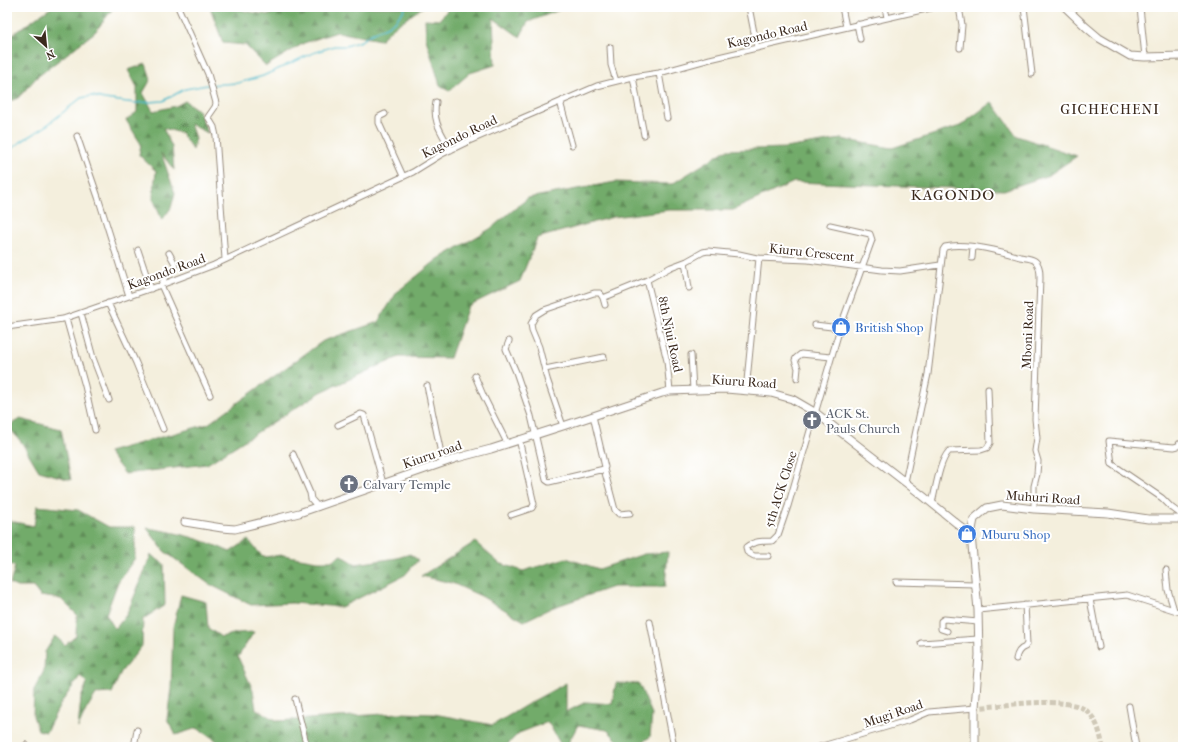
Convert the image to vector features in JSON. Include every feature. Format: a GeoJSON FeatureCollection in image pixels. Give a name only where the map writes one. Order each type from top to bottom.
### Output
{"type":"FeatureCollection","features":[{"type":"Feature","properties":{"kind":"street"},"geometry":{"type":"LineString","coordinates":[[178,7],[208,74],[216,103],[208,117],[214,127],[216,136],[225,259]]}},
{"type":"Feature","properties":{"kind":"street"},"geometry":{"type":"LineString","coordinates":[[750,7],[757,48]]}},
{"type":"Feature","properties":{"kind":"street"},"geometry":{"type":"LineString","coordinates":[[842,7],[846,27]]}},
{"type":"Feature","properties":{"kind":"street"},"geometry":{"type":"LineString","coordinates":[[885,7],[887,18]]}},
{"type":"Feature","properties":{"kind":"street","name":"Kagondo Road"},"geometry":{"type":"LineString","coordinates":[[7,327],[66,318],[161,285],[225,259],[403,176],[451,150],[597,86],[633,77],[659,73],[857,24],[935,7]]}},
{"type":"Feature","properties":{"kind":"street"},"geometry":{"type":"LineString","coordinates":[[959,7],[962,25],[960,48]]}},
{"type":"Feature","properties":{"kind":"street"},"geometry":{"type":"LineString","coordinates":[[1024,7],[1032,74]]}},
{"type":"Feature","properties":{"kind":"street"},"geometry":{"type":"LineString","coordinates":[[1066,7],[1099,38],[1130,56],[1183,56]]}},
{"type":"Feature","properties":{"kind":"street"},"geometry":{"type":"LineString","coordinates":[[1140,7],[1145,57]]}},
{"type":"Feature","properties":{"kind":"street"},"geometry":{"type":"LineString","coordinates":[[857,24],[860,39]]}},
{"type":"Feature","properties":{"kind":"street"},"geometry":{"type":"LineString","coordinates":[[610,47],[611,65],[616,81]]}},
{"type":"Feature","properties":{"kind":"street"},"geometry":{"type":"LineString","coordinates":[[659,73],[666,118]]}},
{"type":"Feature","properties":{"kind":"street"},"geometry":{"type":"LineString","coordinates":[[633,77],[644,135]]}},
{"type":"Feature","properties":{"kind":"street"},"geometry":{"type":"LineString","coordinates":[[563,100],[561,104],[572,145]]}},
{"type":"Feature","properties":{"kind":"street"},"geometry":{"type":"LineString","coordinates":[[436,102],[434,114],[435,119],[451,150]]}},
{"type":"Feature","properties":{"kind":"street"},"geometry":{"type":"LineString","coordinates":[[385,114],[379,117],[378,123],[403,176]]}},
{"type":"Feature","properties":{"kind":"street"},"geometry":{"type":"LineString","coordinates":[[77,136],[129,296]]}},
{"type":"Feature","properties":{"kind":"street"},"geometry":{"type":"LineString","coordinates":[[816,413],[840,328],[872,240],[870,234],[830,225]]}},
{"type":"Feature","properties":{"kind":"street","name":"Mboni Road"},"geometry":{"type":"LineString","coordinates":[[940,265],[944,247],[948,246],[999,250],[1035,261],[1039,267],[1035,419],[1037,438],[1035,451],[1038,461],[1034,486],[1034,509]]}},
{"type":"Feature","properties":{"kind":"street"},"geometry":{"type":"LineString","coordinates":[[972,258],[973,247]]}},
{"type":"Feature","properties":{"kind":"street"},"geometry":{"type":"LineString","coordinates":[[138,250],[150,289]]}},
{"type":"Feature","properties":{"kind":"street","name":"Kiuru Crescent"},"geometry":{"type":"LineString","coordinates":[[603,298],[648,281],[671,267],[686,262],[703,252],[708,251],[740,254],[759,258],[808,260],[862,268],[900,271],[940,265]]}},
{"type":"Feature","properties":{"kind":"street"},"geometry":{"type":"LineString","coordinates":[[168,253],[175,266],[173,270],[167,273],[161,285],[210,395]]}},
{"type":"Feature","properties":{"kind":"street"},"geometry":{"type":"LineString","coordinates":[[746,391],[759,258]]}},
{"type":"Feature","properties":{"kind":"street"},"geometry":{"type":"LineString","coordinates":[[686,262],[689,288]]}},
{"type":"Feature","properties":{"kind":"street"},"geometry":{"type":"LineString","coordinates":[[905,482],[928,374],[940,265]]}},
{"type":"Feature","properties":{"kind":"street","name":"8th Njui Road"},"geometry":{"type":"LineString","coordinates":[[648,281],[667,361],[670,391]]}},
{"type":"Feature","properties":{"kind":"street"},"geometry":{"type":"LineString","coordinates":[[563,426],[531,324],[538,313],[594,292],[600,293],[605,305]]}},
{"type":"Feature","properties":{"kind":"street"},"geometry":{"type":"LineString","coordinates":[[108,304],[136,363],[163,429]]}},
{"type":"Feature","properties":{"kind":"street"},"geometry":{"type":"LineString","coordinates":[[81,313],[93,358],[109,400]]}},
{"type":"Feature","properties":{"kind":"street"},"geometry":{"type":"LineString","coordinates":[[66,318],[85,386],[95,430]]}},
{"type":"Feature","properties":{"kind":"street"},"geometry":{"type":"LineString","coordinates":[[815,325],[840,328]]}},
{"type":"Feature","properties":{"kind":"street"},"geometry":{"type":"LineString","coordinates":[[509,341],[506,349],[516,372],[531,416],[546,480],[549,482],[604,469]]}},
{"type":"Feature","properties":{"kind":"street"},"geometry":{"type":"LineString","coordinates":[[797,378],[798,368],[796,360],[801,354],[831,357]]}},
{"type":"Feature","properties":{"kind":"street"},"geometry":{"type":"LineString","coordinates":[[691,355],[693,390]]}},
{"type":"Feature","properties":{"kind":"street"},"geometry":{"type":"LineString","coordinates":[[545,369],[604,356]]}},
{"type":"Feature","properties":{"kind":"street"},"geometry":{"type":"LineString","coordinates":[[475,376],[483,396],[507,443]]}},
{"type":"Feature","properties":{"kind":"street"},"geometry":{"type":"LineString","coordinates":[[427,386],[443,463]]}},
{"type":"Feature","properties":{"kind":"street"},"geometry":{"type":"LineString","coordinates":[[932,503],[942,464],[949,451],[981,450],[986,448],[990,443],[988,388]]}},
{"type":"Feature","properties":{"kind":"street","name":"Kiuru Road"},"geometry":{"type":"LineString","coordinates":[[593,416],[670,391],[726,389],[781,395],[792,399],[816,413],[971,535]]}},
{"type":"Feature","properties":{"kind":"street","name":"5th ACK Close"},"geometry":{"type":"LineString","coordinates":[[768,556],[754,556],[746,552],[746,547],[759,541],[772,542],[778,535],[816,413]]}},
{"type":"Feature","properties":{"kind":"street"},"geometry":{"type":"LineString","coordinates":[[338,425],[362,414],[364,415],[383,483]]}},
{"type":"Feature","properties":{"kind":"street"},"geometry":{"type":"LineString","coordinates":[[593,416],[605,467],[604,469],[615,510],[619,514],[630,513]]}},
{"type":"Feature","properties":{"kind":"street","name":"Kiuru road"},"geometry":{"type":"LineString","coordinates":[[185,522],[235,529],[299,513],[443,463],[593,416]]}},
{"type":"Feature","properties":{"kind":"street"},"geometry":{"type":"LineString","coordinates":[[511,515],[532,508],[534,504],[519,439]]}},
{"type":"Feature","properties":{"kind":"street"},"geometry":{"type":"LineString","coordinates":[[1178,444],[1178,446],[1174,447],[1108,441],[1111,457],[1110,460],[1112,464],[1162,498],[1183,516]]}},
{"type":"Feature","properties":{"kind":"street"},"geometry":{"type":"LineString","coordinates":[[293,454],[310,493],[311,499],[318,506]]}},
{"type":"Feature","properties":{"kind":"street","name":"Muhuri Road"},"geometry":{"type":"LineString","coordinates":[[975,747],[975,708],[979,655],[978,610],[971,535],[974,519],[986,508],[1002,505],[1034,509],[1108,513],[1148,519],[1183,520]]}},
{"type":"Feature","properties":{"kind":"street"},"geometry":{"type":"LineString","coordinates":[[1166,570],[1168,590],[1174,610]]}},
{"type":"Feature","properties":{"kind":"street"},"geometry":{"type":"LineString","coordinates":[[896,582],[975,584]]}},
{"type":"Feature","properties":{"kind":"street"},"geometry":{"type":"LineString","coordinates":[[978,610],[1127,595],[1183,613]]}},
{"type":"Feature","properties":{"kind":"street"},"geometry":{"type":"LineString","coordinates":[[1090,599],[1099,647]]}},
{"type":"Feature","properties":{"kind":"street"},"geometry":{"type":"LineString","coordinates":[[1016,659],[1021,648],[1025,647],[1026,644],[1025,605]]}},
{"type":"Feature","properties":{"kind":"street"},"geometry":{"type":"LineString","coordinates":[[947,631],[941,629],[941,621],[944,619],[978,622]]}},
{"type":"Feature","properties":{"kind":"street"},"geometry":{"type":"LineString","coordinates":[[650,622],[674,747]]}},
{"type":"Feature","properties":{"kind":"street"},"geometry":{"type":"LineString","coordinates":[[921,643],[978,639]]}},
{"type":"Feature","properties":{"kind":"street"},"geometry":{"type":"LineString","coordinates":[[295,699],[307,747]]}},
{"type":"Feature","properties":{"kind":"street"},"geometry":{"type":"LineString","coordinates":[[1129,706],[1136,747]]}},
{"type":"Feature","properties":{"kind":"street","name":"Mugi Road"},"geometry":{"type":"LineString","coordinates":[[818,747],[910,720],[929,712],[975,708]]}},
{"type":"Feature","properties":{"kind":"street"},"geometry":{"type":"LineString","coordinates":[[134,747],[137,730]]}},
{"type":"Feature","properties":{"kind":"green space"},"geometry":{"type":"Polygon","coordinates":[[[52,7],[114,7],[95,32],[36,78],[18,98],[7,102],[7,38],[52,7]]]}},
{"type":"Feature","properties":{"kind":"green space"},"geometry":{"type":"Polygon","coordinates":[[[210,7],[233,7],[245,11],[271,15],[273,7],[423,7],[394,27],[380,40],[337,32],[304,43],[266,66],[245,45],[223,43],[210,7]]]}},
{"type":"Feature","properties":{"kind":"green space"},"geometry":{"type":"Polygon","coordinates":[[[450,7],[567,7],[528,22],[520,37],[493,18],[495,65],[470,73],[449,91],[440,85],[426,39],[425,19],[439,20],[450,7]]]}},
{"type":"Feature","properties":{"kind":"green space"},"geometry":{"type":"Polygon","coordinates":[[[146,64],[151,79],[143,93],[153,111],[176,106],[185,101],[198,110],[208,133],[190,124],[195,138],[193,150],[181,133],[163,128],[172,147],[174,170],[161,153],[175,193],[171,208],[162,220],[153,198],[156,171],[139,155],[141,144],[126,120],[137,112],[137,87],[128,70],[146,64]]]}},
{"type":"Feature","properties":{"kind":"green space"},"geometry":{"type":"Polygon","coordinates":[[[992,102],[1017,136],[1077,156],[1049,175],[1004,190],[794,182],[733,210],[669,210],[613,217],[537,238],[520,281],[468,306],[450,358],[399,357],[321,392],[207,464],[125,474],[108,452],[208,424],[323,341],[378,322],[397,292],[438,259],[490,229],[528,198],[615,182],[672,184],[726,150],[785,148],[841,139],[892,148],[960,126],[992,102]]]}},
{"type":"Feature","properties":{"kind":"green space"},"geometry":{"type":"Polygon","coordinates":[[[20,419],[61,429],[71,480],[39,471],[22,443],[8,426],[20,419]]]}},
{"type":"Feature","properties":{"kind":"green space"},"geometry":{"type":"Polygon","coordinates":[[[37,506],[78,510],[109,527],[135,527],[135,558],[118,582],[106,614],[115,629],[127,614],[151,555],[164,564],[165,605],[143,619],[142,646],[121,672],[112,693],[96,694],[86,710],[78,728],[81,698],[87,683],[80,676],[61,703],[46,732],[38,730],[33,716],[34,690],[44,671],[45,652],[55,636],[65,645],[76,636],[77,615],[61,599],[40,596],[33,587],[17,587],[10,584],[15,566],[7,564],[7,522],[10,521],[34,526],[37,506]]]}},
{"type":"Feature","properties":{"kind":"green space"},"geometry":{"type":"Polygon","coordinates":[[[147,528],[210,543],[230,552],[248,540],[263,557],[283,555],[317,561],[331,561],[341,555],[356,564],[397,558],[410,554],[418,560],[405,575],[341,607],[292,603],[251,605],[209,584],[164,551],[147,528]]]}},
{"type":"Feature","properties":{"kind":"green space"},"geometry":{"type":"Polygon","coordinates":[[[475,542],[499,563],[523,571],[566,558],[599,569],[644,554],[668,552],[665,587],[613,587],[551,608],[524,621],[481,596],[452,583],[421,576],[475,542]]]}},
{"type":"Feature","properties":{"kind":"green space"},"geometry":{"type":"Polygon","coordinates":[[[181,595],[206,602],[208,628],[221,637],[237,633],[254,632],[238,657],[253,690],[256,709],[278,721],[399,713],[434,714],[493,725],[566,683],[566,712],[586,702],[612,704],[616,683],[639,684],[652,714],[650,737],[634,747],[624,747],[607,730],[578,725],[566,747],[562,747],[548,722],[519,733],[505,747],[219,747],[216,740],[197,728],[176,735],[167,719],[171,688],[173,627],[181,595]]]}},
{"type":"Feature","properties":{"kind":"waterway"},"geometry":{"type":"LineString","coordinates":[[7,152],[46,126],[81,98],[92,96],[135,103],[163,101],[185,89],[207,85],[238,83],[263,76],[313,53],[334,46],[346,46],[361,41],[396,20],[405,7]]}},
{"type":"Feature","properties":{"kind":"tunnel"},"geometry":{"type":"LineString","coordinates":[[975,708],[1050,702],[1078,706],[1087,711],[1094,719],[1103,747]]}},
{"type":"Feature","properties":{"kind":"place","name":"British Shop"},"geometry":{"type":"Point","coordinates":[841,327]}},
{"type":"Feature","properties":{"kind":"place","name":"ACK St. Pauls Church"},"geometry":{"type":"Point","coordinates":[812,420]}},
{"type":"Feature","properties":{"kind":"place","name":"Calvary Temple"},"geometry":{"type":"Point","coordinates":[349,484]}},
{"type":"Feature","properties":{"kind":"place","name":"Mburu Shop"},"geometry":{"type":"Point","coordinates":[967,534]}},
{"type":"Feature","properties":{"kind":"district","name":"GICHECHENI"},"geometry":{"type":"Point","coordinates":[1110,109]}},
{"type":"Feature","properties":{"kind":"district","name":"KAGONDO"},"geometry":{"type":"Point","coordinates":[953,195]}}]}
